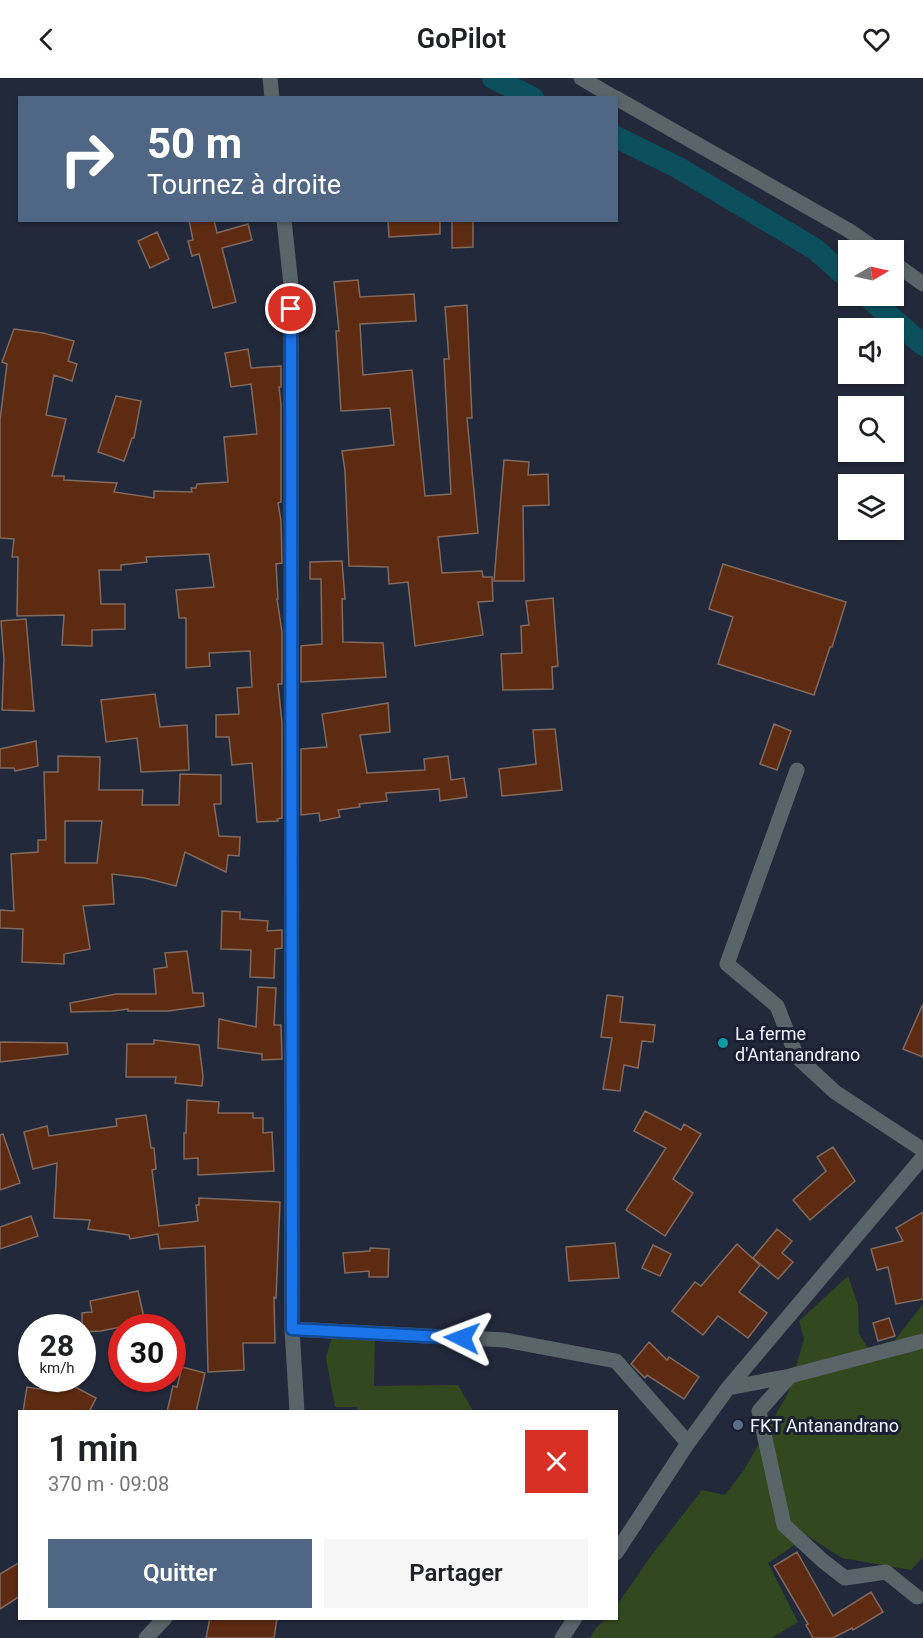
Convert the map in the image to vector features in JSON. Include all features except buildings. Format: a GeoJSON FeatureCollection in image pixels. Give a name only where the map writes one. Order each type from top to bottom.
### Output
{"type":"FeatureCollection","features":[{"type":"Feature","properties":{"kind":"street"},"geometry":{"type":"LineString","coordinates":[[270,78],[272,96]]}},
{"type":"Feature","properties":{"kind":"street"},"geometry":{"type":"LineString","coordinates":[[581,78],[612,96]]}},
{"type":"Feature","properties":{"kind":"street"},"geometry":{"type":"LineString","coordinates":[[618,99],[863,240]]}},
{"type":"Feature","properties":{"kind":"street"},"geometry":{"type":"LineString","coordinates":[[284,222],[291,285],[292,1329],[297,1410]]}},
{"type":"Feature","properties":{"kind":"street"},"geometry":{"type":"LineString","coordinates":[[904,270],[923,284]]}},
{"type":"Feature","properties":{"kind":"street"},"geometry":{"type":"LineString","coordinates":[[797,770],[727,964],[777,1006],[797,1057],[835,1092],[923,1150]]}},
{"type":"Feature","properties":{"kind":"street"},"geometry":{"type":"LineString","coordinates":[[618,1550],[688,1443],[728,1388],[923,1157]]}},
{"type":"Feature","properties":{"kind":"street"},"geometry":{"type":"LineString","coordinates":[[292,1329],[506,1340],[616,1361],[688,1443]]}},
{"type":"Feature","properties":{"kind":"street"},"geometry":{"type":"LineString","coordinates":[[728,1388],[790,1376],[923,1341]]}},
{"type":"Feature","properties":{"kind":"street"},"geometry":{"type":"LineString","coordinates":[[790,1376],[759,1411],[784,1525],[845,1578],[886,1572],[917,1597]]}},
{"type":"Feature","properties":{"kind":"street"},"geometry":{"type":"LineString","coordinates":[[146,1638],[163,1620]]}},
{"type":"Feature","properties":{"kind":"street"},"geometry":{"type":"LineString","coordinates":[[562,1638],[574,1620]]}},
{"type":"Feature","properties":{"kind":"green space"},"geometry":{"type":"Polygon","coordinates":[[[848,1276],[858,1305],[859,1334],[868,1348],[895,1340],[923,1304],[923,1557],[911,1570],[842,1558],[808,1536],[768,1563],[798,1622],[772,1638],[590,1638],[604,1620],[618,1620],[618,1604],[702,1490],[725,1495],[744,1470],[788,1393],[804,1339],[799,1321],[848,1276]]]}},
{"type":"Feature","properties":{"kind":"green space"},"geometry":{"type":"Polygon","coordinates":[[[333,1331],[375,1333],[374,1386],[458,1385],[472,1410],[357,1410],[357,1407],[335,1407],[326,1358],[333,1331]]]}},
{"type":"Feature","properties":{"kind":"waterway"},"geometry":{"type":"LineString","coordinates":[[493,78],[529,96]]}},
{"type":"Feature","properties":{"kind":"waterway"},"geometry":{"type":"LineString","coordinates":[[618,138],[677,167],[815,249],[838,269]]}},
{"type":"Feature","properties":{"kind":"waterway"},"geometry":{"type":"LineString","coordinates":[[878,306],[923,345]]}},
{"type":"Feature","properties":{"kind":"place","name":"La ferme d'Antanandrano"},"geometry":{"type":"Point","coordinates":[723,1043]}},
{"type":"Feature","properties":{"kind":"place","name":"FKT Antanandrano"},"geometry":{"type":"Point","coordinates":[738,1425]}},
{"type":"Feature","properties":{"kind":"route"},"geometry":{"type":"LineString","coordinates":[[291,309],[292,1329],[462,1338]]}}]}
